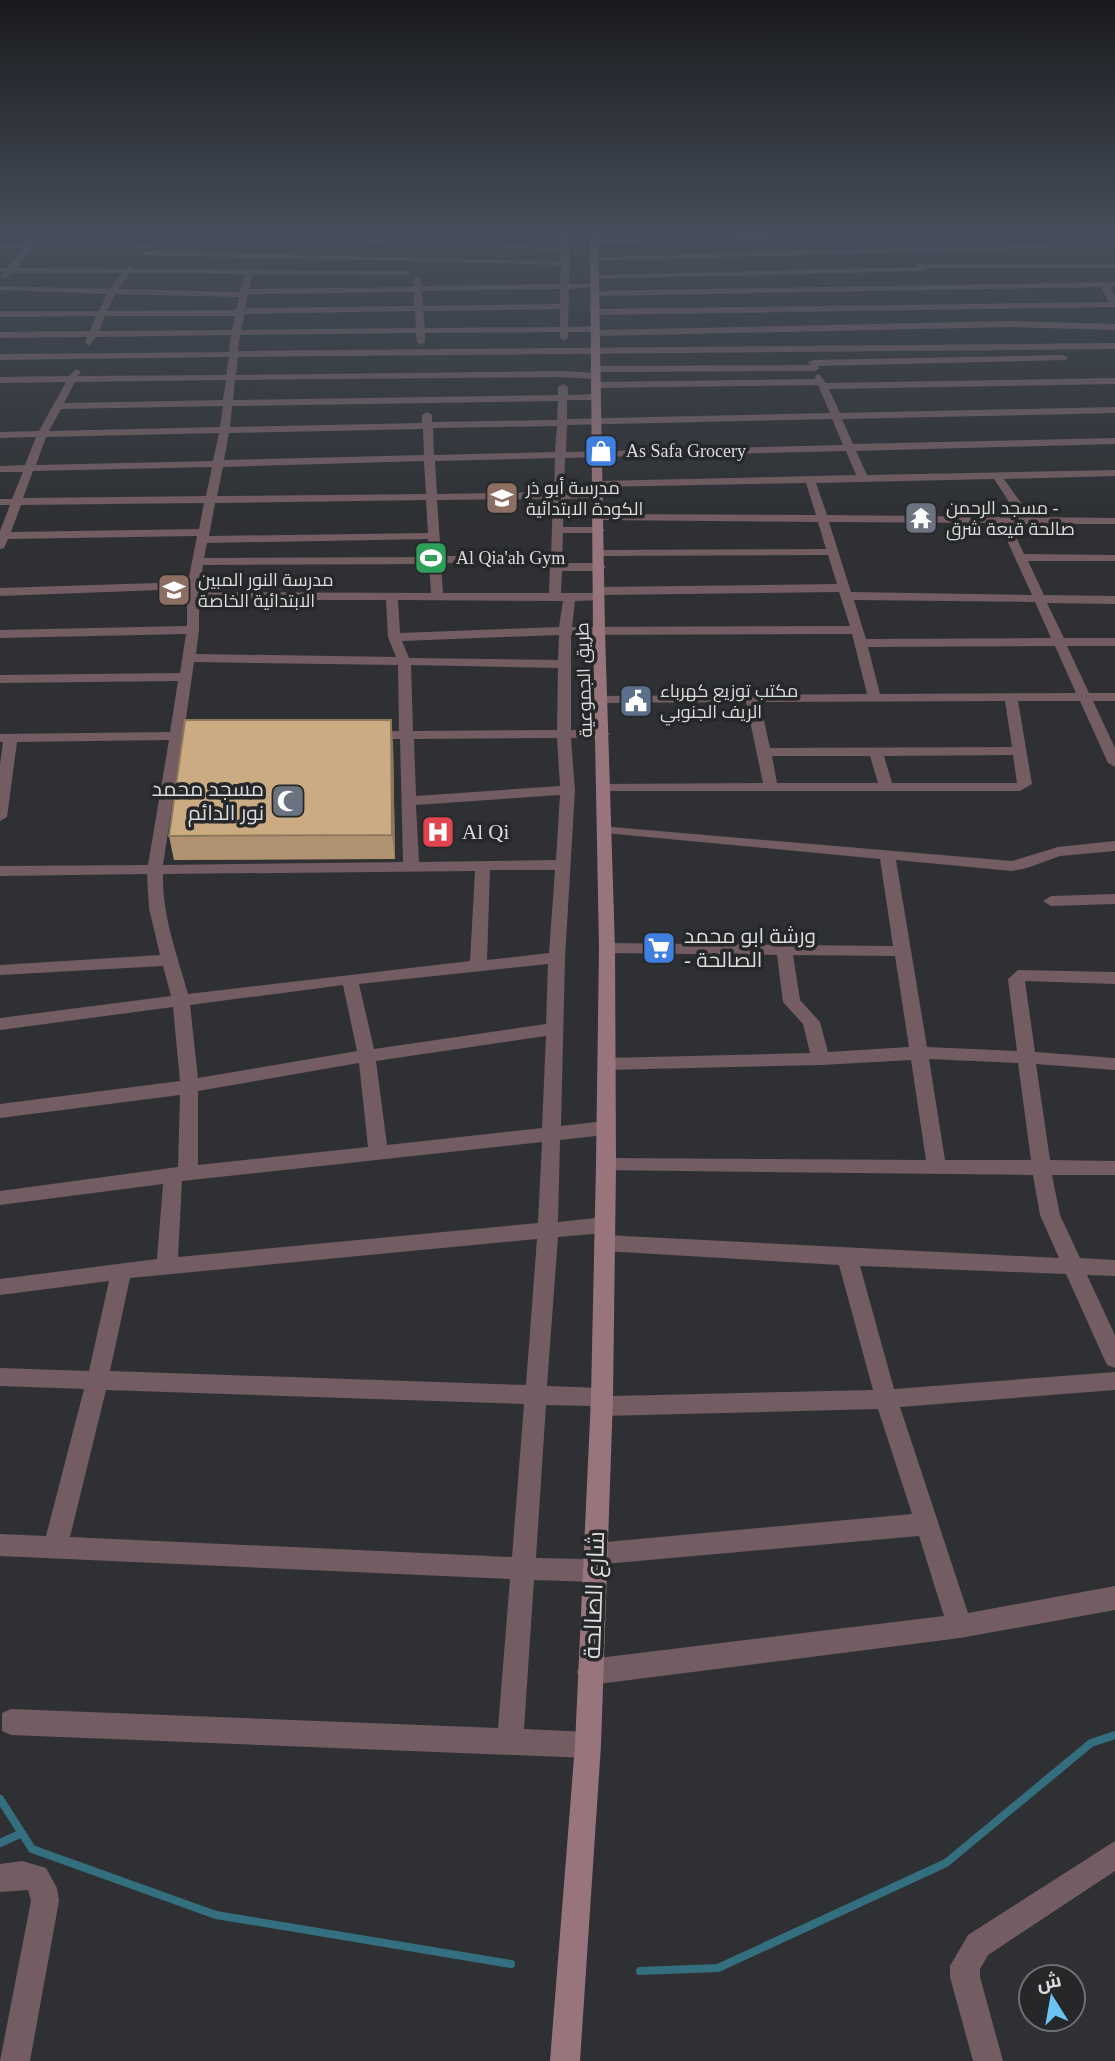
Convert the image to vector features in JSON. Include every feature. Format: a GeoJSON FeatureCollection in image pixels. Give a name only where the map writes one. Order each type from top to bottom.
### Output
{"type":"FeatureCollection","features":[{"type":"Feature","properties":{"kind":"main road","name":"طريق الجموعية"},"geometry":{"type":"LineString","coordinates":[[592,327],[595,331],[605,829],[606,1128]]}},
{"type":"Feature","properties":{"kind":"main road","name":"شارع الصالحة"},"geometry":{"type":"LineString","coordinates":[[565,2061],[588,1745],[602,1401],[606,1128]]}},
{"type":"Feature","properties":{"kind":"street"},"geometry":{"type":"LineString","coordinates":[[96,327],[84,357],[42,434],[1,539],[432,536]]}},
{"type":"Feature","properties":{"kind":"street"},"geometry":{"type":"LineString","coordinates":[[167,1266],[189,1086],[181,1001],[154,907],[155,869],[193,630],[192,590],[225,429],[237,327]]}},
{"type":"Feature","properties":{"kind":"street"},"geometry":{"type":"LineString","coordinates":[[0,335],[839,327]]}},
{"type":"Feature","properties":{"kind":"street"},"geometry":{"type":"LineString","coordinates":[[898,327],[908,348]]}},
{"type":"Feature","properties":{"kind":"street"},"geometry":{"type":"LineString","coordinates":[[1104,327],[1115,344]]}},
{"type":"Feature","properties":{"kind":"street"},"geometry":{"type":"LineString","coordinates":[[798,328],[863,479]]}},
{"type":"Feature","properties":{"kind":"street"},"geometry":{"type":"LineString","coordinates":[[510,1740],[548,1231],[549,1134],[568,790],[564,734],[565,631],[556,563],[557,495],[562,455],[564,329]]}},
{"type":"Feature","properties":{"kind":"street"},"geometry":{"type":"LineString","coordinates":[[420,330],[428,426],[436,597]]}},
{"type":"Feature","properties":{"kind":"street"},"geometry":{"type":"LineString","coordinates":[[0,357],[564,350],[807,350],[1115,344]]}},
{"type":"Feature","properties":{"kind":"street"},"geometry":{"type":"LineString","coordinates":[[988,347],[996,360]]}},
{"type":"Feature","properties":{"kind":"street"},"geometry":{"type":"LineString","coordinates":[[55,406],[562,398],[596,382],[814,365],[1075,358]]}},
{"type":"Feature","properties":{"kind":"street"},"geometry":{"type":"LineString","coordinates":[[0,380],[422,374],[563,375],[596,382],[822,384],[1115,380]]}},
{"type":"Feature","properties":{"kind":"street"},"geometry":{"type":"LineString","coordinates":[[0,435],[1115,410]]}},
{"type":"Feature","properties":{"kind":"street"},"geometry":{"type":"LineString","coordinates":[[0,469],[429,456],[1115,441]]}},
{"type":"Feature","properties":{"kind":"street"},"geometry":{"type":"LineString","coordinates":[[0,502],[557,495],[598,490],[810,481],[1115,473]]}},
{"type":"Feature","properties":{"kind":"street"},"geometry":{"type":"LineString","coordinates":[[997,476],[1027,520]]}},
{"type":"Feature","properties":{"kind":"street"},"geometry":{"type":"LineString","coordinates":[[810,481],[859,637],[874,697]]}},
{"type":"Feature","properties":{"kind":"street"},"geometry":{"type":"LineString","coordinates":[[558,530],[599,524],[823,519],[1115,521]]}},
{"type":"Feature","properties":{"kind":"street"},"geometry":{"type":"LineString","coordinates":[[1003,520],[1111,748],[1115,764]]}},
{"type":"Feature","properties":{"kind":"street"},"geometry":{"type":"LineString","coordinates":[[199,562],[434,560],[556,563],[833,552]]}},
{"type":"Feature","properties":{"kind":"street"},"geometry":{"type":"LineString","coordinates":[[1018,556],[1115,558]]}},
{"type":"Feature","properties":{"kind":"street"},"geometry":{"type":"LineString","coordinates":[[0,592],[192,590],[392,597],[562,597],[599,594],[845,592],[1039,600],[1115,600]]}},
{"type":"Feature","properties":{"kind":"street"},"geometry":{"type":"LineString","coordinates":[[392,597],[394,636],[404,661],[411,866]]}},
{"type":"Feature","properties":{"kind":"street"},"geometry":{"type":"LineString","coordinates":[[0,634],[193,630]]}},
{"type":"Feature","properties":{"kind":"street"},"geometry":{"type":"LineString","coordinates":[[394,636],[565,631],[1115,642]]}},
{"type":"Feature","properties":{"kind":"street"},"geometry":{"type":"LineString","coordinates":[[188,659],[566,664]]}},
{"type":"Feature","properties":{"kind":"street"},"geometry":{"type":"LineString","coordinates":[[0,679],[184,677]]}},
{"type":"Feature","properties":{"kind":"street"},"geometry":{"type":"LineString","coordinates":[[604,787],[1020,787],[1025,784],[1011,697]]}},
{"type":"Feature","properties":{"kind":"street"},"geometry":{"type":"LineString","coordinates":[[601,699],[1115,697]]}},
{"type":"Feature","properties":{"kind":"street"},"geometry":{"type":"LineString","coordinates":[[752,698],[771,786]]}},
{"type":"Feature","properties":{"kind":"street"},"geometry":{"type":"LineString","coordinates":[[352,735],[603,734]]}},
{"type":"Feature","properties":{"kind":"street"},"geometry":{"type":"LineString","coordinates":[[0,817],[6,737],[202,736]]}},
{"type":"Feature","properties":{"kind":"street"},"geometry":{"type":"LineString","coordinates":[[876,751],[886,786]]}},
{"type":"Feature","properties":{"kind":"street"},"geometry":{"type":"LineString","coordinates":[[764,752],[1020,751]]}},
{"type":"Feature","properties":{"kind":"street"},"geometry":{"type":"LineString","coordinates":[[408,801],[568,790]]}},
{"type":"Feature","properties":{"kind":"street"},"geometry":{"type":"LineString","coordinates":[[605,829],[1012,866],[1058,852],[1115,846]]}},
{"type":"Feature","properties":{"kind":"street"},"geometry":{"type":"LineString","coordinates":[[887,854],[937,1167]]}},
{"type":"Feature","properties":{"kind":"street"},"geometry":{"type":"LineString","coordinates":[[478,964],[483,865]]}},
{"type":"Feature","properties":{"kind":"street"},"geometry":{"type":"LineString","coordinates":[[0,871],[565,865]]}},
{"type":"Feature","properties":{"kind":"street"},"geometry":{"type":"LineString","coordinates":[[1051,901],[1115,899]]}},
{"type":"Feature","properties":{"kind":"street"},"geometry":{"type":"LineString","coordinates":[[607,948],[904,951]]}},
{"type":"Feature","properties":{"kind":"street"},"geometry":{"type":"LineString","coordinates":[[784,949],[792,1002],[810,1022],[821,1059]]}},
{"type":"Feature","properties":{"kind":"street"},"geometry":{"type":"LineString","coordinates":[[0,1024],[350,979],[557,958]]}},
{"type":"Feature","properties":{"kind":"street"},"geometry":{"type":"LineString","coordinates":[[0,970],[170,960]]}},
{"type":"Feature","properties":{"kind":"street"},"geometry":{"type":"LineString","coordinates":[[1115,978],[1024,974],[1017,977],[1050,1215],[1115,1359]]}},
{"type":"Feature","properties":{"kind":"street"},"geometry":{"type":"LineString","coordinates":[[350,979],[367,1057],[378,1152]]}},
{"type":"Feature","properties":{"kind":"street"},"geometry":{"type":"LineString","coordinates":[[0,1111],[189,1086],[296,1066],[555,1030]]}},
{"type":"Feature","properties":{"kind":"street"},"geometry":{"type":"LineString","coordinates":[[606,1064],[821,1059],[919,1053],[1115,1064]]}},
{"type":"Feature","properties":{"kind":"street"},"geometry":{"type":"LineString","coordinates":[[0,1198],[180,1174],[606,1128]]}},
{"type":"Feature","properties":{"kind":"street"},"geometry":{"type":"LineString","coordinates":[[606,1165],[1115,1168]]}},
{"type":"Feature","properties":{"kind":"street"},"geometry":{"type":"LineString","coordinates":[[0,1287],[167,1266],[548,1231],[847,1257],[1115,1268]]}},
{"type":"Feature","properties":{"kind":"street"},"geometry":{"type":"LineString","coordinates":[[847,1257],[886,1399],[960,1626]]}},
{"type":"Feature","properties":{"kind":"street"},"geometry":{"type":"LineString","coordinates":[[55,1548],[98,1380],[121,1271]]}},
{"type":"Feature","properties":{"kind":"street"},"geometry":{"type":"LineString","coordinates":[[0,1377],[537,1396],[602,1401],[886,1399],[1115,1381]]}},
{"type":"Feature","properties":{"kind":"street"},"geometry":{"type":"LineString","coordinates":[[0,1545],[521,1569],[926,1524]]}},
{"type":"Feature","properties":{"kind":"street"},"geometry":{"type":"LineString","coordinates":[[590,1672],[960,1626],[1115,1598]]}},
{"type":"Feature","properties":{"kind":"street"},"geometry":{"type":"LineString","coordinates":[[10,1722],[588,1745]]}},
{"type":"Feature","properties":{"kind":"street"},"geometry":{"type":"LineString","coordinates":[[988,2061],[965,1977],[969,1958],[978,1945],[1115,1855]]}},
{"type":"Feature","properties":{"kind":"street"},"geometry":{"type":"LineString","coordinates":[[0,1878],[22,1875],[36,1878],[43,1888],[45,1901],[15,2061]]}},
{"type":"Feature","properties":{"kind":"building","name":"مسجد محمد نور الدائم"},"geometry":{"type":"Polygon","coordinates":[[[185,720],[391,720],[392,835],[169,836],[185,720]]]}},
{"type":"Feature","properties":{"kind":"waterway"},"geometry":{"type":"LineString","coordinates":[[640,1971],[718,1968],[946,1863],[1091,1743],[1115,1735]]}},
{"type":"Feature","properties":{"kind":"waterway"},"geometry":{"type":"LineString","coordinates":[[0,1799],[22,1833]]}},
{"type":"Feature","properties":{"kind":"waterway"},"geometry":{"type":"LineString","coordinates":[[0,1843],[22,1833]]}},
{"type":"Feature","properties":{"kind":"waterway"},"geometry":{"type":"LineString","coordinates":[[22,1833],[32,1849],[216,1915],[511,1964]]}},
{"type":"Feature","properties":{"kind":"place","name":"As Safa Grocery"},"geometry":{"type":"Point","coordinates":[601,451]}},
{"type":"Feature","properties":{"kind":"place","name":"مدرسة أبو ذر الكودة الابتدائية"},"geometry":{"type":"Point","coordinates":[502,498]}},
{"type":"Feature","properties":{"kind":"place","name":"مسجد الرحمن - صالحة قيعة شرق"},"geometry":{"type":"Point","coordinates":[921,518]}},
{"type":"Feature","properties":{"kind":"place","name":"Al Qia'ah Gym"},"geometry":{"type":"Point","coordinates":[431,558]}},
{"type":"Feature","properties":{"kind":"place","name":"مدرسة النور المبين الابتدائية الخاصة"},"geometry":{"type":"Point","coordinates":[174,590]}},
{"type":"Feature","properties":{"kind":"place","name":"مكتب توزيع كهرباء الريف الجنوبي"},"geometry":{"type":"Point","coordinates":[636,701]}},
{"type":"Feature","properties":{"kind":"place","name":"مسجد محمد نور الدائم"},"geometry":{"type":"Point","coordinates":[288,801]}},
{"type":"Feature","properties":{"kind":"place","name":"Al Qi"},"geometry":{"type":"Point","coordinates":[438,832]}},
{"type":"Feature","properties":{"kind":"place","name":"ورشة ابو محمد - الصالحة"},"geometry":{"type":"Point","coordinates":[659,948]}}]}
